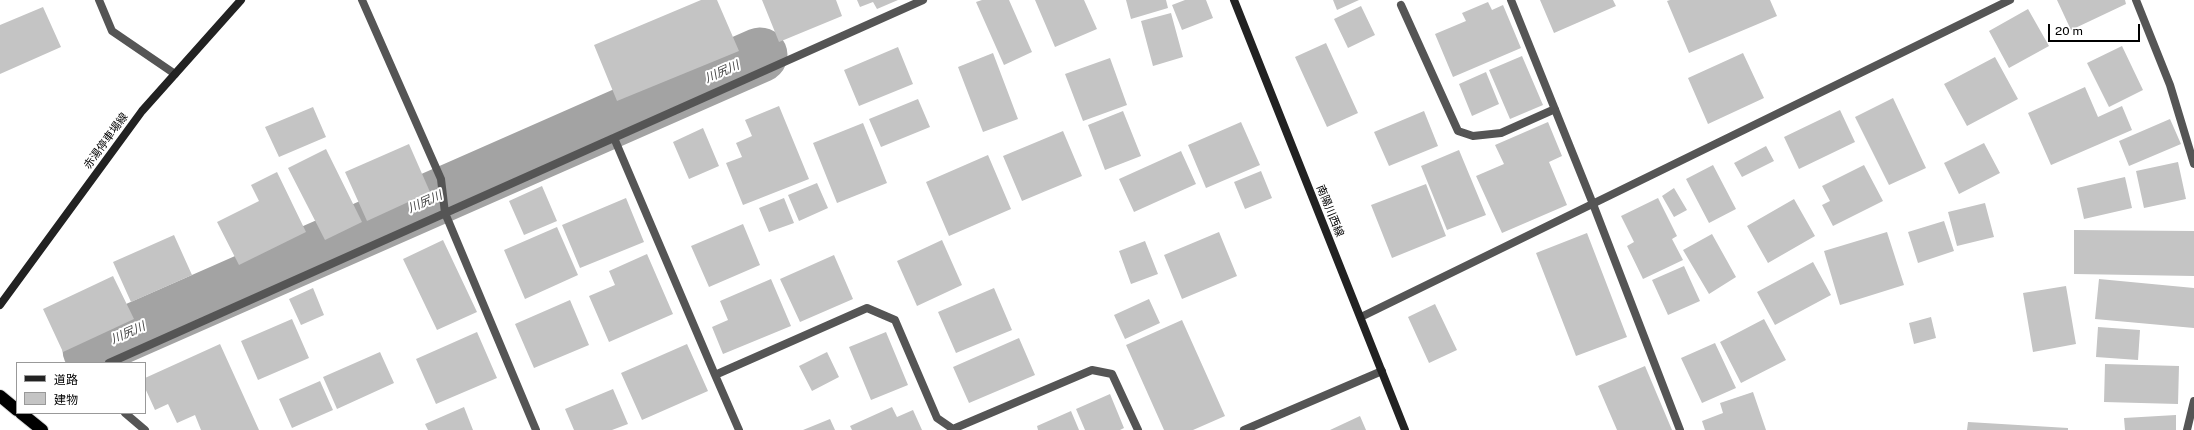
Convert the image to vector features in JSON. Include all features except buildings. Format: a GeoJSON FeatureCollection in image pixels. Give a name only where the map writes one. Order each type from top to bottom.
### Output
{"type":"FeatureCollection","features":[{"type":"Feature","properties":{"kind":"highway"},"geometry":{"type":"LineString","coordinates":[[0,396],[16,409]]}},
{"type":"Feature","properties":{"kind":"highway"},"geometry":{"type":"LineString","coordinates":[[22,414],[42,430]]}},
{"type":"Feature","properties":{"kind":"main road","name":"赤湯停車場線"},"geometry":{"type":"LineString","coordinates":[[0,305],[142,111],[241,0]]}},
{"type":"Feature","properties":{"kind":"main road","name":"南陽川西線"},"geometry":{"type":"LineString","coordinates":[[1234,0],[1405,430]]}},
{"type":"Feature","properties":{"kind":"lane"},"geometry":{"type":"LineString","coordinates":[[99,0],[112,31],[175,74]]}},
{"type":"Feature","properties":{"kind":"lane"},"geometry":{"type":"LineString","coordinates":[[362,0],[440,178],[445,213],[536,430]]}},
{"type":"Feature","properties":{"kind":"lane"},"geometry":{"type":"LineString","coordinates":[[111,362],[923,0]]}},
{"type":"Feature","properties":{"kind":"lane"},"geometry":{"type":"LineString","coordinates":[[1511,0],[1593,204],[1680,430]]}},
{"type":"Feature","properties":{"kind":"lane"},"geometry":{"type":"LineString","coordinates":[[1361,317],[2010,0]]}},
{"type":"Feature","properties":{"kind":"lane"},"geometry":{"type":"LineString","coordinates":[[2136,0],[2170,85],[2194,164]]}},
{"type":"Feature","properties":{"kind":"lane"},"geometry":{"type":"LineString","coordinates":[[1401,5],[1458,131],[1473,136],[1501,133],[1555,109]]}},
{"type":"Feature","properties":{"kind":"lane"},"geometry":{"type":"LineString","coordinates":[[614,138],[739,430]]}},
{"type":"Feature","properties":{"kind":"lane"},"geometry":{"type":"LineString","coordinates":[[715,374],[867,308],[895,320],[937,418],[953,429],[1092,370],[1112,374],[1138,430]]}},
{"type":"Feature","properties":{"kind":"lane"},"geometry":{"type":"LineString","coordinates":[[1244,430],[1382,371]]}},
{"type":"Feature","properties":{"kind":"lane"},"geometry":{"type":"LineString","coordinates":[[2187,430],[2194,401]]}},
{"type":"Feature","properties":{"kind":"lane"},"geometry":{"type":"LineString","coordinates":[[125,414],[145,430]]}},
{"type":"Feature","properties":{"kind":"waterway","name":"川尻川"},"geometry":{"type":"LineString","coordinates":[[90,350],[760,55]]}}]}
